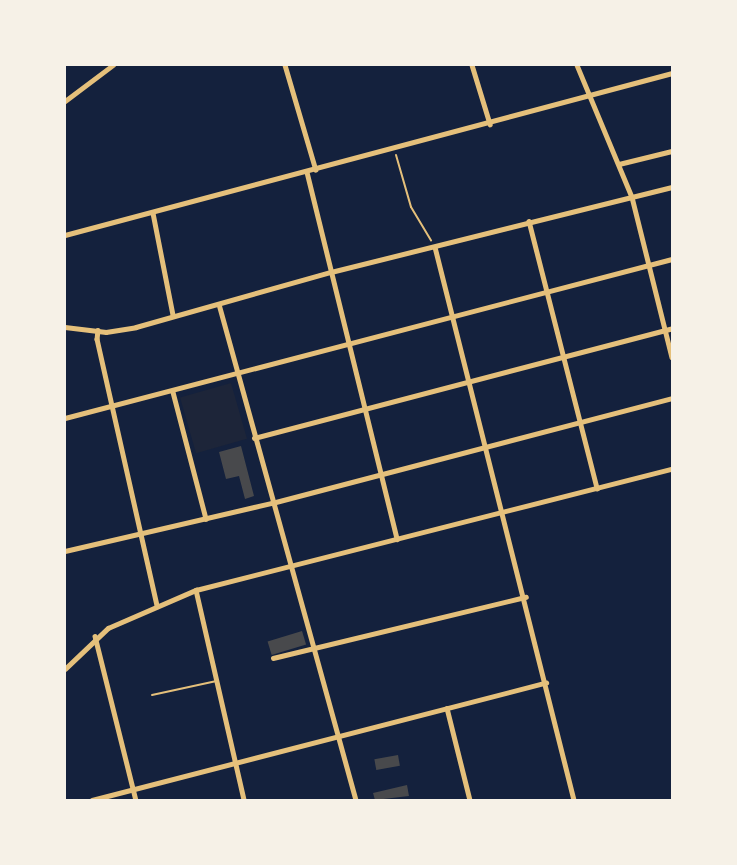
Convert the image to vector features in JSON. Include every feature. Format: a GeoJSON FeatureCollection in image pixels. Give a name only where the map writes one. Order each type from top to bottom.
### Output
{"type":"FeatureCollection","features":[{"type":"Feature","properties":{"kind":"street"},"geometry":{"type":"LineString","coordinates":[[65,101],[113,65]]}},
{"type":"Feature","properties":{"kind":"street"},"geometry":{"type":"LineString","coordinates":[[285,65],[316,170]]}},
{"type":"Feature","properties":{"kind":"street"},"geometry":{"type":"LineString","coordinates":[[472,65],[489,124]]}},
{"type":"Feature","properties":{"kind":"street"},"geometry":{"type":"LineString","coordinates":[[577,65],[632,197],[672,357]]}},
{"type":"Feature","properties":{"kind":"street"},"geometry":{"type":"LineString","coordinates":[[65,235],[395,151],[672,73]]}},
{"type":"Feature","properties":{"kind":"street"},"geometry":{"type":"LineString","coordinates":[[619,164],[672,151]]}},
{"type":"Feature","properties":{"kind":"street"},"geometry":{"type":"LineString","coordinates":[[307,172],[362,409],[397,539]]}},
{"type":"Feature","properties":{"kind":"street"},"geometry":{"type":"LineString","coordinates":[[65,327],[125,329],[331,272],[672,187]]}},
{"type":"Feature","properties":{"kind":"street"},"geometry":{"type":"LineString","coordinates":[[153,213],[173,316]]}},
{"type":"Feature","properties":{"kind":"street"},"geometry":{"type":"LineString","coordinates":[[529,221],[597,488]]}},
{"type":"Feature","properties":{"kind":"street"},"geometry":{"type":"LineString","coordinates":[[435,247],[526,597],[574,800]]}},
{"type":"Feature","properties":{"kind":"street"},"geometry":{"type":"LineString","coordinates":[[65,418],[672,260]]}},
{"type":"Feature","properties":{"kind":"street"},"geometry":{"type":"LineString","coordinates":[[219,304],[289,565],[316,646],[356,800]]}},
{"type":"Feature","properties":{"kind":"street"},"geometry":{"type":"LineString","coordinates":[[254,438],[672,328]]}},
{"type":"Feature","properties":{"kind":"street"},"geometry":{"type":"LineString","coordinates":[[98,330],[112,407],[158,606]]}},
{"type":"Feature","properties":{"kind":"street"},"geometry":{"type":"LineString","coordinates":[[173,392],[206,519]]}},
{"type":"Feature","properties":{"kind":"street"},"geometry":{"type":"LineString","coordinates":[[65,551],[272,503],[672,398]]}},
{"type":"Feature","properties":{"kind":"street"},"geometry":{"type":"LineString","coordinates":[[65,669],[95,636],[196,590],[672,469]]}},
{"type":"Feature","properties":{"kind":"street"},"geometry":{"type":"LineString","coordinates":[[196,590],[244,800]]}},
{"type":"Feature","properties":{"kind":"street"},"geometry":{"type":"LineString","coordinates":[[273,658],[526,597]]}},
{"type":"Feature","properties":{"kind":"street"},"geometry":{"type":"LineString","coordinates":[[95,636],[136,800]]}},
{"type":"Feature","properties":{"kind":"street"},"geometry":{"type":"LineString","coordinates":[[92,800],[546,683]]}},
{"type":"Feature","properties":{"kind":"street"},"geometry":{"type":"LineString","coordinates":[[447,708],[470,800]]}},
{"type":"Feature","properties":{"kind":"lane"},"geometry":{"type":"LineString","coordinates":[[152,695],[217,681]]}},
{"type":"Feature","properties":{"kind":"path"},"geometry":{"type":"LineString","coordinates":[[395,151],[411,207],[435,247]]}},
{"type":"Feature","properties":{"kind":"shaded area"},"geometry":{"type":"Polygon","coordinates":[[[231,383],[247,439],[196,453],[180,398],[231,383]]]}},
{"type":"Feature","properties":{"kind":"building"},"geometry":{"type":"Polygon","coordinates":[[[241,446],[254,496],[245,499],[239,476],[226,479],[219,452],[241,446]]]}},
{"type":"Feature","properties":{"kind":"building"},"geometry":{"type":"Polygon","coordinates":[[[302,631],[306,644],[272,655],[268,642],[302,631]]]}},
{"type":"Feature","properties":{"kind":"building"},"geometry":{"type":"Polygon","coordinates":[[[398,755],[400,766],[376,770],[374,759],[398,755]]]}},
{"type":"Feature","properties":{"kind":"building"},"geometry":{"type":"Polygon","coordinates":[[[407,785],[409,796],[375,800],[373,793],[407,785]]]}}]}
